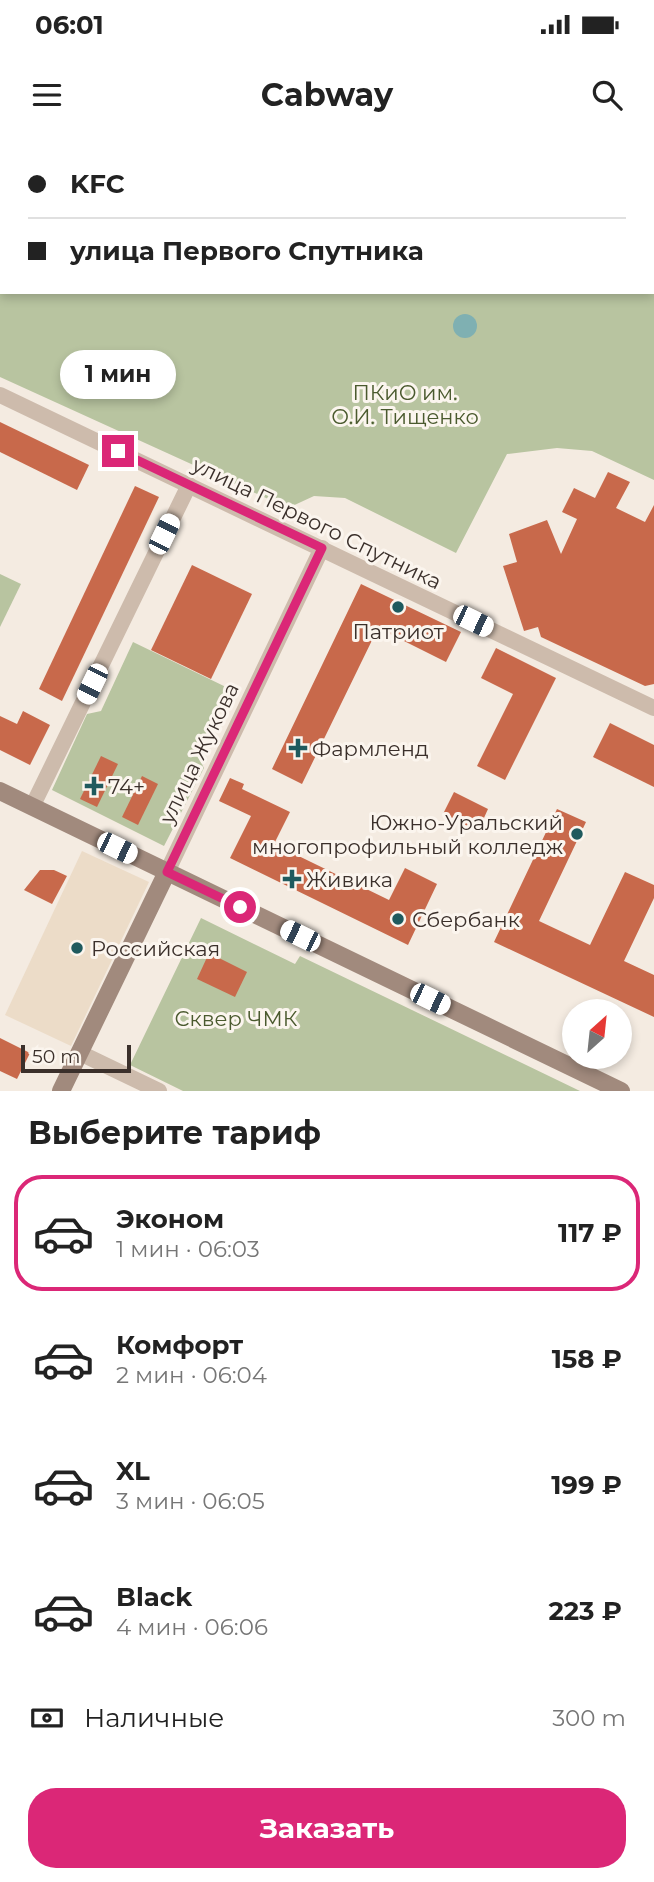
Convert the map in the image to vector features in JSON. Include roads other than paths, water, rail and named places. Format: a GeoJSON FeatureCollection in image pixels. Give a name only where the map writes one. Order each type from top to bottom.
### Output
{"type":"FeatureCollection","features":[{"type":"Feature","properties":{"kind":"main road"},"geometry":{"type":"LineString","coordinates":[[0,791],[621,1091]]}},
{"type":"Feature","properties":{"kind":"main road","name":"улица Жукова"},"geometry":{"type":"LineString","coordinates":[[61,1091],[167,872]]}},
{"type":"Feature","properties":{"kind":"street","name":"улица Первого Спутника"},"geometry":{"type":"LineString","coordinates":[[0,395],[654,708]]}},
{"type":"Feature","properties":{"kind":"street"},"geometry":{"type":"LineString","coordinates":[[32,807],[189,485]]}},
{"type":"Feature","properties":{"kind":"street","name":"улица Жукова"},"geometry":{"type":"LineString","coordinates":[[167,872],[322,548]]}},
{"type":"Feature","properties":{"kind":"street"},"geometry":{"type":"LineString","coordinates":[[80,1053],[159,1091]]}},
{"type":"Feature","properties":{"kind":"water"},"geometry":{"type":"Polygon","coordinates":[[[465,314],[474,317],[477,326],[474,335],[465,338],[456,335],[453,326],[456,317],[465,314]]]}},
{"type":"Feature","properties":{"kind":"place","name":"Патриот"},"geometry":{"type":"Point","coordinates":[398,607]}},
{"type":"Feature","properties":{"kind":"place","name":"Фармленд"},"geometry":{"type":"Point","coordinates":[298,748]}},
{"type":"Feature","properties":{"kind":"place","name":"74+"},"geometry":{"type":"Point","coordinates":[94,786]}},
{"type":"Feature","properties":{"kind":"place","name":"Южно-Уральский многопрофильный колледж"},"geometry":{"type":"Point","coordinates":[577,834]}},
{"type":"Feature","properties":{"kind":"place","name":"Живика"},"geometry":{"type":"Point","coordinates":[292,879]}},
{"type":"Feature","properties":{"kind":"place","name":"Сбербанк"},"geometry":{"type":"Point","coordinates":[398,919]}},
{"type":"Feature","properties":{"kind":"place","name":"Российская"},"geometry":{"type":"Point","coordinates":[77,948]}},
{"type":"Feature","properties":{"kind":"park label","name":"ПКиО им. О.И. Тищенко"},"geometry":{"type":"Point","coordinates":[405,404]}},
{"type":"Feature","properties":{"kind":"park label","name":"Сквер ЧМК"},"geometry":{"type":"Point","coordinates":[236,1018]}}]}
